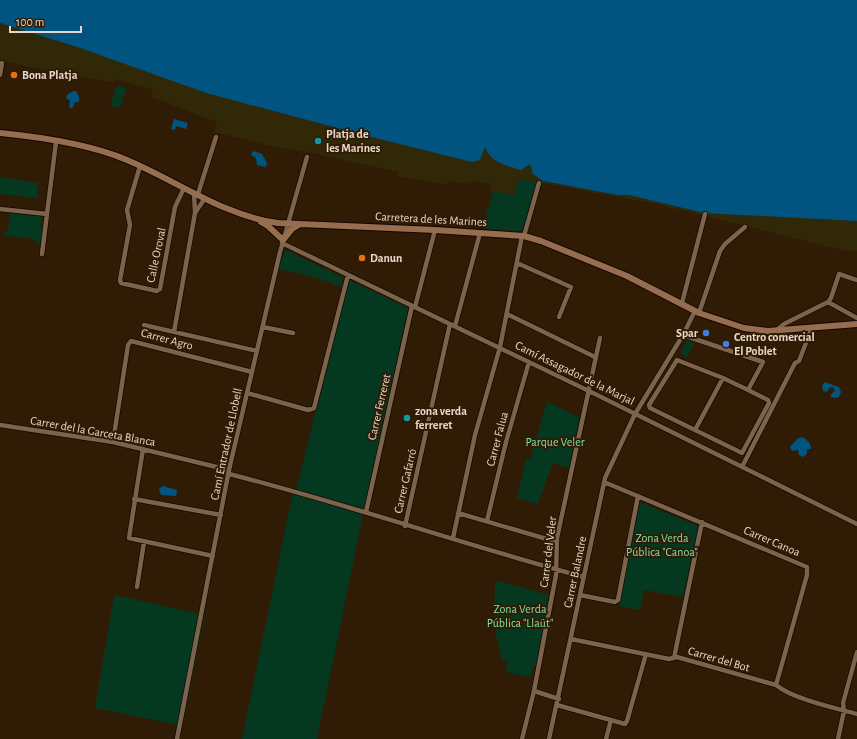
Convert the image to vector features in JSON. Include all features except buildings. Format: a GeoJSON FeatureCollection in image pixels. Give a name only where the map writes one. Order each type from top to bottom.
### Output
{"type":"FeatureCollection","features":[{"type":"Feature","properties":{"kind":"main road","name":"Carretera de les Marines"},"geometry":{"type":"LineString","coordinates":[[0,133],[56,142],[106,153],[140,166],[205,198],[255,219],[300,224],[480,232],[523,236],[541,241],[626,276],[697,312],[744,328],[760,331],[857,324]]}},
{"type":"Feature","properties":{"kind":"main road"},"geometry":{"type":"LineString","coordinates":[[255,219],[268,226],[283,242],[292,229],[300,224]]}},
{"type":"Feature","properties":{"kind":"street"},"geometry":{"type":"LineString","coordinates":[[0,76],[2,63]]}},
{"type":"Feature","properties":{"kind":"street"},"geometry":{"type":"LineString","coordinates":[[174,332],[196,193],[216,137]]}},
{"type":"Feature","properties":{"kind":"street"},"geometry":{"type":"LineString","coordinates":[[42,254],[56,142]]}},
{"type":"Feature","properties":{"kind":"street","name":"Camí Entrador de Llobell"},"geometry":{"type":"LineString","coordinates":[[177,739],[229,472],[283,242],[307,156]]}},
{"type":"Feature","properties":{"kind":"street","name":"Calle Oroval"},"geometry":{"type":"LineString","coordinates":[[140,166],[127,210],[130,225],[120,280],[122,283],[157,291],[160,289],[175,207],[184,188]]}},
{"type":"Feature","properties":{"kind":"street"},"geometry":{"type":"LineString","coordinates":[[452,538],[475,435],[500,347],[523,236],[539,183]]}},
{"type":"Feature","properties":{"kind":"street"},"geometry":{"type":"LineString","coordinates":[[194,213],[205,198]]}},
{"type":"Feature","properties":{"kind":"street"},"geometry":{"type":"LineString","coordinates":[[0,209],[47,214]]}},
{"type":"Feature","properties":{"kind":"street"},"geometry":{"type":"LineString","coordinates":[[682,304],[705,214]]}},
{"type":"Feature","properties":{"kind":"street","name":"Carrer Balandre"},"geometry":{"type":"LineString","coordinates":[[549,739],[559,699],[604,482],[636,414],[697,312],[720,251],[725,244],[745,227]]}},
{"type":"Feature","properties":{"kind":"street","name":"Carrer Ferreret"},"geometry":{"type":"LineString","coordinates":[[366,512],[413,306],[435,230]]}},
{"type":"Feature","properties":{"kind":"street","name":"Carrer Gafarró"},"geometry":{"type":"LineString","coordinates":[[405,526],[452,325],[480,232]]}},
{"type":"Feature","properties":{"kind":"street","name":"Camí Assagador de la Marjal"},"geometry":{"type":"LineString","coordinates":[[283,242],[348,275],[500,347],[857,524]]}},
{"type":"Feature","properties":{"kind":"street"},"geometry":{"type":"LineString","coordinates":[[517,263],[571,287],[559,317]]}},
{"type":"Feature","properties":{"kind":"street"},"geometry":{"type":"LineString","coordinates":[[776,330],[784,324],[828,302],[831,298],[839,274],[857,280]]}},
{"type":"Feature","properties":{"kind":"street"},"geometry":{"type":"LineString","coordinates":[[247,393],[308,410],[314,408],[348,275]]}},
{"type":"Feature","properties":{"kind":"street"},"geometry":{"type":"LineString","coordinates":[[828,302],[857,318]]}},
{"type":"Feature","properties":{"kind":"street"},"geometry":{"type":"LineString","coordinates":[[506,314],[595,357]]}},
{"type":"Feature","properties":{"kind":"street"},"geometry":{"type":"LineString","coordinates":[[144,325],[257,350]]}},
{"type":"Feature","properties":{"kind":"street"},"geometry":{"type":"LineString","coordinates":[[263,327],[293,333]]}},
{"type":"Feature","properties":{"kind":"street"},"geometry":{"type":"LineString","coordinates":[[742,467],[795,363],[799,360],[812,327]]}},
{"type":"Feature","properties":{"kind":"street"},"geometry":{"type":"LineString","coordinates":[[683,335],[763,362],[748,390]]}},
{"type":"Feature","properties":{"kind":"street","name":"Carrer del Veler"},"geometry":{"type":"LineString","coordinates":[[522,739],[534,691],[556,570],[557,542],[600,338]]}},
{"type":"Feature","properties":{"kind":"street","name":"Carrer Agro"},"geometry":{"type":"LineString","coordinates":[[113,442],[128,345],[131,341],[252,372]]}},
{"type":"Feature","properties":{"kind":"street"},"geometry":{"type":"LineString","coordinates":[[677,360],[723,378],[748,390],[768,400],[769,403],[744,452],[741,453],[650,408],[649,405],[677,360]]}},
{"type":"Feature","properties":{"kind":"street","name":"Carrer Falua"},"geometry":{"type":"LineString","coordinates":[[487,521],[506,442],[529,362]]}},
{"type":"Feature","properties":{"kind":"street"},"geometry":{"type":"LineString","coordinates":[[695,430],[723,378]]}},
{"type":"Feature","properties":{"kind":"street","name":"Carrer del la Garceta Blanca"},"geometry":{"type":"LineString","coordinates":[[0,426],[113,442],[143,449],[292,490],[366,512],[405,526],[452,538],[556,570],[584,577]]}},
{"type":"Feature","properties":{"kind":"street"},"geometry":{"type":"LineString","coordinates":[[143,449],[128,536],[131,539],[213,556]]}},
{"type":"Feature","properties":{"kind":"street","name":"Carrer Canoa"},"geometry":{"type":"LineString","coordinates":[[604,482],[702,522],[808,568],[776,685]]}},
{"type":"Feature","properties":{"kind":"street"},"geometry":{"type":"LineString","coordinates":[[580,595],[615,602],[618,600],[638,496]]}},
{"type":"Feature","properties":{"kind":"street"},"geometry":{"type":"LineString","coordinates":[[134,499],[221,515]]}},
{"type":"Feature","properties":{"kind":"street"},"geometry":{"type":"LineString","coordinates":[[458,513],[557,542]]}},
{"type":"Feature","properties":{"kind":"street"},"geometry":{"type":"LineString","coordinates":[[674,658],[702,522]]}},
{"type":"Feature","properties":{"kind":"street"},"geometry":{"type":"LineString","coordinates":[[136,587],[144,542]]}},
{"type":"Feature","properties":{"kind":"street","name":"Carrer del Bot"},"geometry":{"type":"LineString","coordinates":[[571,639],[669,659],[674,658],[776,685],[781,690],[857,714]]}},
{"type":"Feature","properties":{"kind":"street"},"geometry":{"type":"LineString","coordinates":[[838,739],[844,711],[843,702],[857,652]]}},
{"type":"Feature","properties":{"kind":"street"},"geometry":{"type":"LineString","coordinates":[[557,705],[625,724],[646,654]]}},
{"type":"Feature","properties":{"kind":"street"},"geometry":{"type":"LineString","coordinates":[[534,691],[559,699]]}},
{"type":"Feature","properties":{"kind":"street"},"geometry":{"type":"LineString","coordinates":[[606,739],[611,720]]}},
{"type":"Feature","properties":{"kind":"green space"},"geometry":{"type":"Polygon","coordinates":[[[117,85],[127,88],[120,108],[110,105],[117,85]]]}},
{"type":"Feature","properties":{"kind":"green space"},"geometry":{"type":"Polygon","coordinates":[[[0,177],[38,183],[37,198],[0,194],[0,177]]]}},
{"type":"Feature","properties":{"kind":"green space"},"geometry":{"type":"Polygon","coordinates":[[[519,179],[538,182],[525,228],[520,231],[484,229],[483,227],[493,191],[514,195],[519,179]]]}},
{"type":"Feature","properties":{"kind":"green space"},"geometry":{"type":"Polygon","coordinates":[[[9,213],[43,217],[40,226],[43,227],[40,244],[29,238],[4,236],[4,231],[8,231],[8,226],[10,226],[9,213]]]}},
{"type":"Feature","properties":{"kind":"green space"},"geometry":{"type":"Polygon","coordinates":[[[286,250],[342,277],[342,287],[310,276],[280,269],[278,267],[286,250]]]}},
{"type":"Feature","properties":{"kind":"green space"},"geometry":{"type":"Polygon","coordinates":[[[349,280],[408,308],[364,510],[296,490],[349,280]]]}},
{"type":"Feature","properties":{"kind":"green space"},"geometry":{"type":"Polygon","coordinates":[[[687,340],[694,343],[687,357],[680,354],[687,340]]]}},
{"type":"Feature","properties":{"kind":"green space","name":"Parque Veler"},"geometry":{"type":"Polygon","coordinates":[[[547,401],[580,418],[569,468],[553,463],[538,504],[517,498],[526,459],[530,460],[547,401]]]}},
{"type":"Feature","properties":{"kind":"green space"},"geometry":{"type":"Polygon","coordinates":[[[293,492],[363,514],[317,739],[242,739],[293,492]]]}},
{"type":"Feature","properties":{"kind":"green space","name":"Zona Verda Pública \"Canoa\""},"geometry":{"type":"Polygon","coordinates":[[[639,502],[696,525],[698,528],[683,597],[644,590],[640,610],[619,606],[639,502]]]}},
{"type":"Feature","properties":{"kind":"green space","name":"Zona Verda Pública \"Llaüt\""},"geometry":{"type":"Polygon","coordinates":[[[495,580],[549,595],[536,666],[533,666],[530,677],[506,672],[508,661],[502,660],[494,626],[495,580]]]}},
{"type":"Feature","properties":{"kind":"green space"},"geometry":{"type":"Polygon","coordinates":[[[114,595],[205,615],[183,726],[95,708],[114,595]]]}},
{"type":"Feature","properties":{"kind":"sand","name":"Platja de les Marines"},"geometry":{"type":"Polygon","coordinates":[[[0,23],[80,48],[206,93],[363,135],[472,161],[485,147],[525,168],[530,164],[533,171],[538,176],[544,181],[551,183],[617,195],[629,195],[704,213],[857,221],[857,251],[842,250],[657,204],[519,179],[514,195],[490,191],[491,184],[471,181],[470,184],[450,181],[448,185],[397,176],[398,172],[288,148],[283,149],[214,132],[217,122],[151,97],[153,90],[115,79],[114,83],[0,61],[0,23]]]}},
{"type":"Feature","properties":{"kind":"water"},"geometry":{"type":"Polygon","coordinates":[[[0,0],[857,0],[857,221],[704,213],[629,195],[617,195],[543,181],[533,174],[530,164],[521,170],[505,165],[491,157],[485,147],[480,160],[472,162],[363,135],[206,93],[80,48],[0,23],[0,0]]]}},
{"type":"Feature","properties":{"kind":"water"},"geometry":{"type":"Polygon","coordinates":[[[76,91],[79,97],[79,102],[75,102],[72,109],[69,107],[70,101],[66,98],[68,94],[76,91]]]}},
{"type":"Feature","properties":{"kind":"water"},"geometry":{"type":"Polygon","coordinates":[[[174,119],[188,123],[186,129],[176,126],[175,130],[171,129],[174,119]]]}},
{"type":"Feature","properties":{"kind":"water"},"geometry":{"type":"Polygon","coordinates":[[[253,151],[262,154],[267,163],[266,167],[257,165],[256,158],[251,155],[253,151]]]}},
{"type":"Feature","properties":{"kind":"water"},"geometry":{"type":"Polygon","coordinates":[[[825,382],[839,387],[841,392],[839,397],[834,398],[830,396],[835,390],[833,387],[829,388],[827,392],[823,391],[822,385],[825,382]]]}},
{"type":"Feature","properties":{"kind":"water"},"geometry":{"type":"Polygon","coordinates":[[[802,437],[811,445],[811,449],[807,449],[807,454],[803,457],[799,455],[798,450],[792,451],[790,447],[797,439],[802,437]]]}},
{"type":"Feature","properties":{"kind":"water"},"geometry":{"type":"Polygon","coordinates":[[[163,486],[177,490],[176,496],[161,495],[159,489],[163,486]]]}},
{"type":"Feature","properties":{"kind":"place","name":"Bona Platja"},"geometry":{"type":"Point","coordinates":[14,75]}},
{"type":"Feature","properties":{"kind":"place","name":"Platja de les Marines"},"geometry":{"type":"Point","coordinates":[318,141]}},
{"type":"Feature","properties":{"kind":"place","name":"Danun"},"geometry":{"type":"Point","coordinates":[362,258]}},
{"type":"Feature","properties":{"kind":"place","name":"Spar"},"geometry":{"type":"Point","coordinates":[706,333]}},
{"type":"Feature","properties":{"kind":"place","name":"Centro comercial El Poblet"},"geometry":{"type":"Point","coordinates":[726,344]}},
{"type":"Feature","properties":{"kind":"place","name":"zona verda ferreret"},"geometry":{"type":"Point","coordinates":[407,418]}}]}
